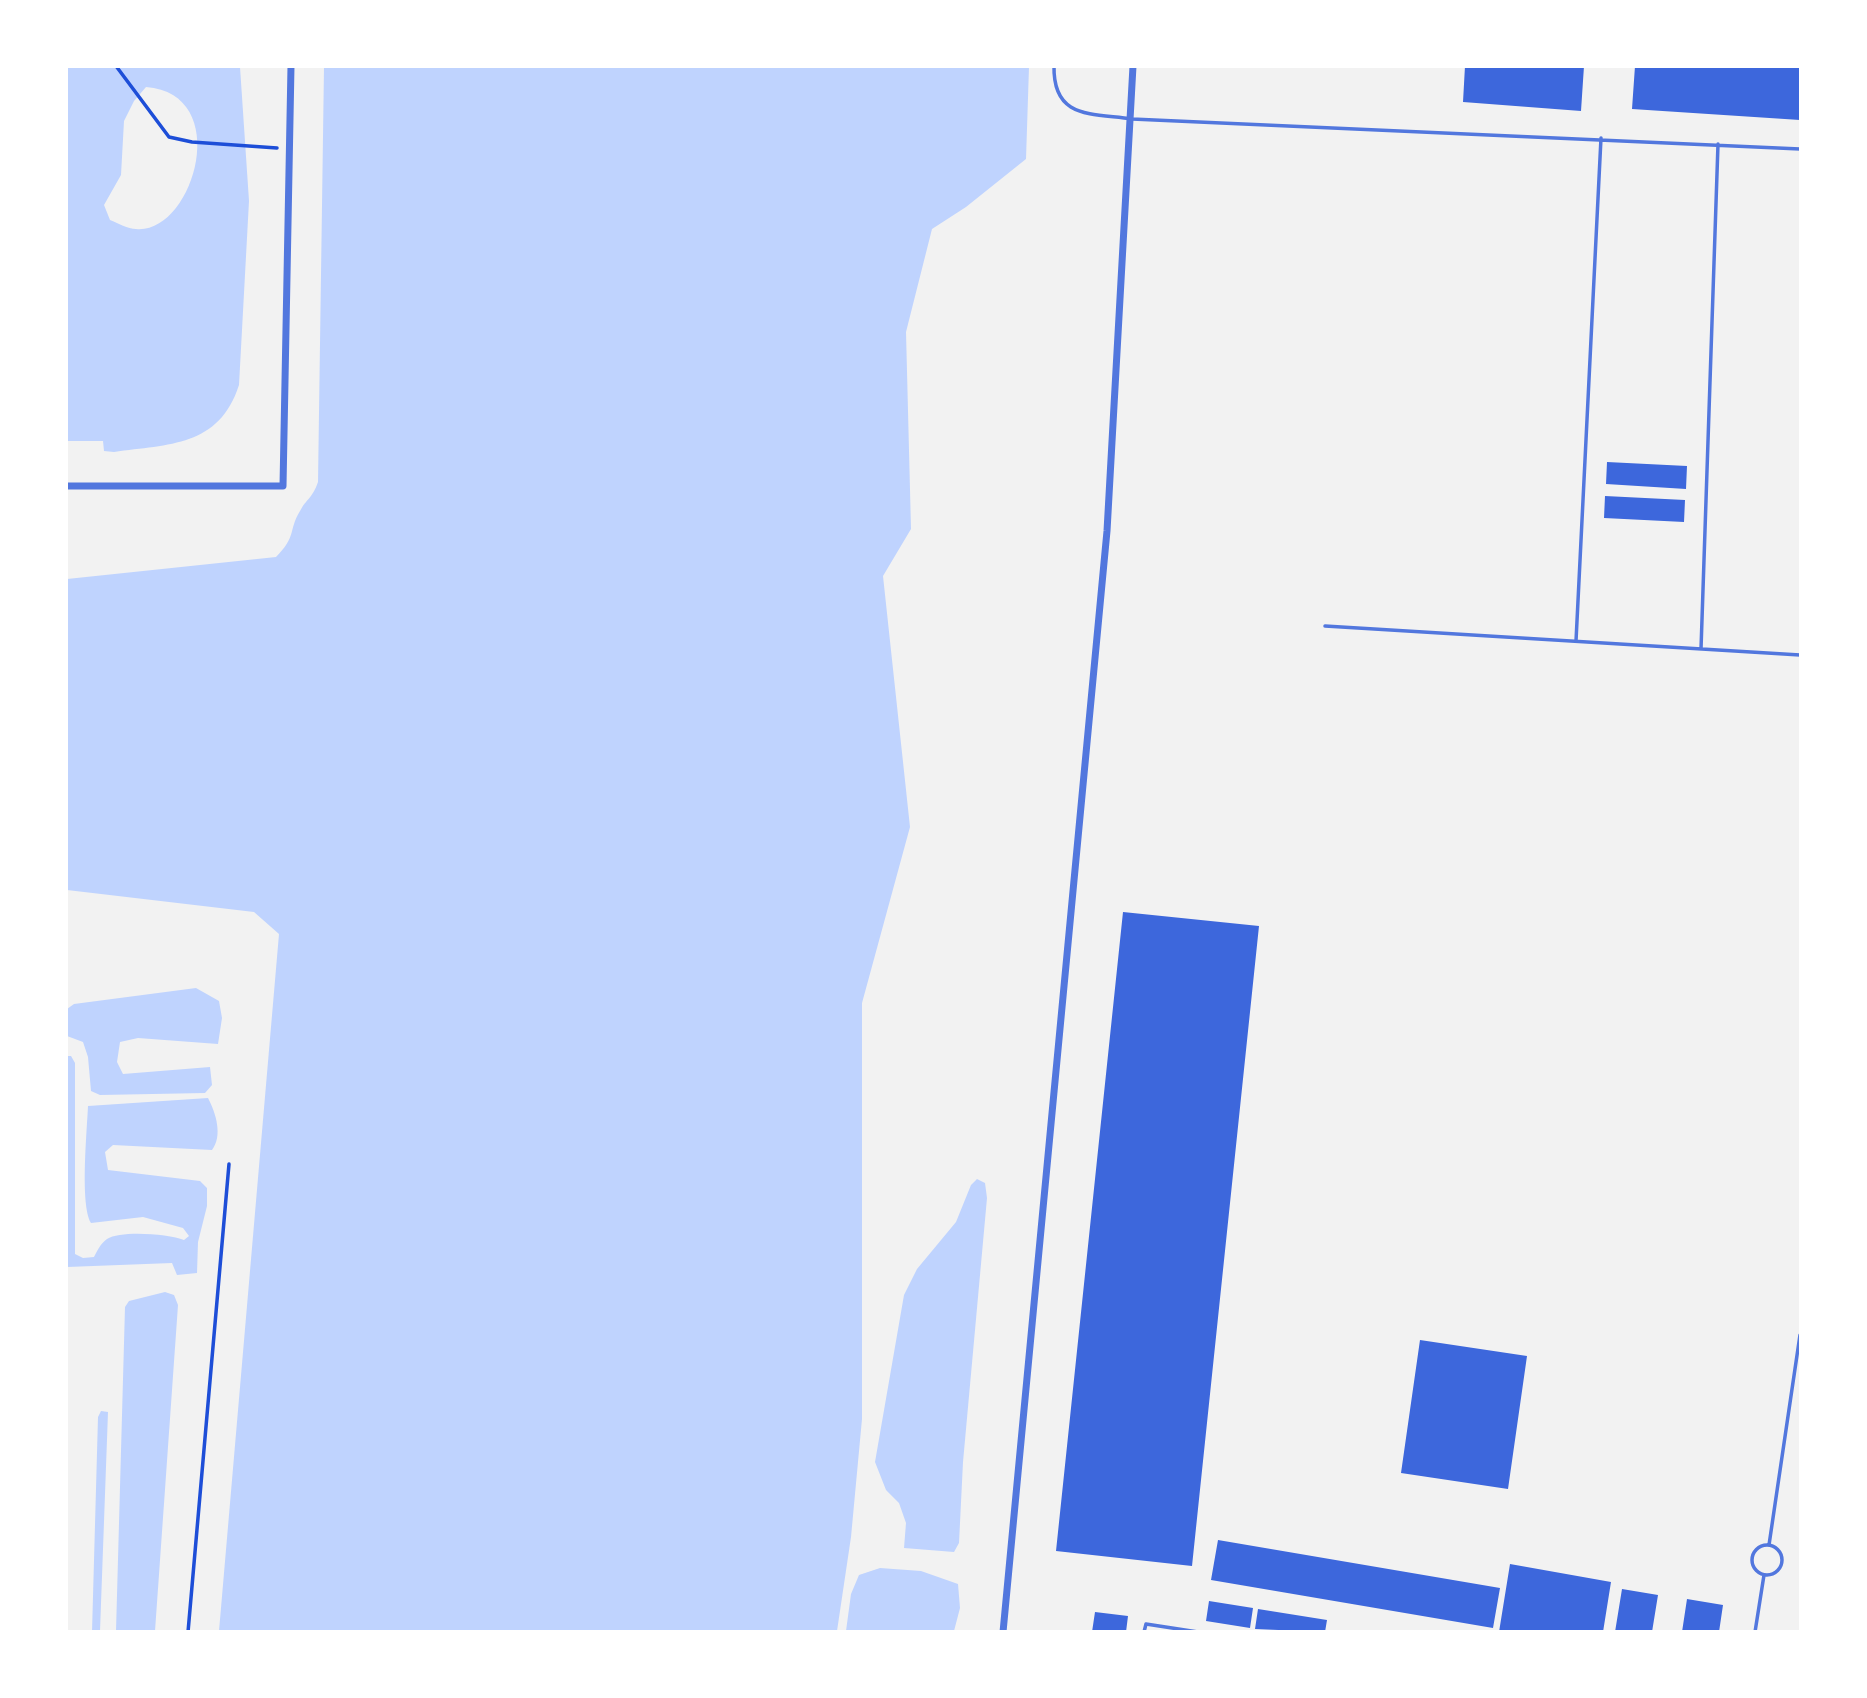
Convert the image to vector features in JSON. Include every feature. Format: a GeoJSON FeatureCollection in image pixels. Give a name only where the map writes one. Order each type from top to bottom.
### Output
{"type":"FeatureCollection","features":[{"type":"Feature","properties":{"kind":"street"},"geometry":{"type":"LineString","coordinates":[[66,486],[283,486],[291,66]]}},
{"type":"Feature","properties":{"kind":"street"},"geometry":{"type":"LineString","coordinates":[[1003,1632],[1107,531],[1133,66]]}},
{"type":"Feature","properties":{"kind":"lane"},"geometry":{"type":"LineString","coordinates":[[1054,66],[1053,86],[1064,104],[1080,111],[1132,119],[1801,149]]}},
{"type":"Feature","properties":{"kind":"lane"},"geometry":{"type":"LineString","coordinates":[[1576,641],[1601,138]]}},
{"type":"Feature","properties":{"kind":"lane"},"geometry":{"type":"LineString","coordinates":[[1702,649],[1718,144]]}},
{"type":"Feature","properties":{"kind":"lane"},"geometry":{"type":"LineString","coordinates":[[1325,626],[1801,654]]}},
{"type":"Feature","properties":{"kind":"lane"},"geometry":{"type":"LineString","coordinates":[[1769,1545],[1801,1335]]}},
{"type":"Feature","properties":{"kind":"lane"},"geometry":{"type":"LineString","coordinates":[[1769,1545],[1779,1551],[1781,1565],[1775,1573],[1764,1575],[1753,1567],[1752,1557],[1757,1548],[1769,1545]]}},
{"type":"Feature","properties":{"kind":"lane"},"geometry":{"type":"LineString","coordinates":[[1755,1632],[1764,1575]]}},
{"type":"Feature","properties":{"kind":"lane"},"geometry":{"type":"LineString","coordinates":[[1144,1632],[1146,1624],[1198,1632]]}},
{"type":"Feature","properties":{"kind":"path"},"geometry":{"type":"LineString","coordinates":[[116,66],[139,100],[169,136],[192,142],[289,149]]}},
{"type":"Feature","properties":{"kind":"path"},"geometry":{"type":"LineString","coordinates":[[188,1632],[229,1164]]}},
{"type":"Feature","properties":{"kind":"water"},"geometry":{"type":"Polygon","coordinates":[[[66,67],[240,67],[249,201],[239,385],[230,405],[219,420],[205,431],[172,444],[114,452],[104,451],[103,441],[67,441],[66,67]],[[146,87],[134,101],[124,121],[121,175],[104,205],[110,220],[126,227],[136,229],[156,225],[174,210],[188,189],[196,163],[197,137],[190,113],[173,95],[146,87]]]}},
{"type":"Feature","properties":{"kind":"water"},"geometry":{"type":"Polygon","coordinates":[[[324,67],[1029,67],[1026,159],[966,207],[932,229],[906,332],[911,529],[883,576],[910,827],[862,1003],[862,1419],[851,1537],[837,1631],[219,1631],[279,934],[254,912],[67,890],[67,579],[276,557],[287,544],[296,518],[316,488],[324,67]]]}},
{"type":"Feature","properties":{"kind":"water"},"geometry":{"type":"Polygon","coordinates":[[[196,988],[219,1001],[222,1018],[218,1044],[138,1038],[120,1042],[117,1062],[123,1074],[210,1067],[212,1085],[205,1093],[100,1095],[91,1091],[88,1057],[83,1042],[67,1036],[67,1009],[74,1004],[196,988]]]}},
{"type":"Feature","properties":{"kind":"water"},"geometry":{"type":"Polygon","coordinates":[[[66,1056],[71,1056],[75,1063],[75,1254],[83,1258],[94,1257],[99,1247],[114,1236],[145,1234],[184,1240],[189,1236],[183,1228],[143,1217],[91,1223],[85,1184],[88,1106],[208,1098],[214,1110],[218,1131],[212,1150],[113,1145],[105,1152],[108,1170],[200,1181],[207,1188],[207,1206],[198,1242],[197,1273],[177,1275],[172,1263],[67,1267],[66,1056]]]}},
{"type":"Feature","properties":{"kind":"water"},"geometry":{"type":"Polygon","coordinates":[[[977,1179],[985,1183],[987,1198],[963,1462],[959,1543],[954,1552],[904,1548],[906,1523],[899,1503],[886,1490],[875,1462],[904,1295],[917,1269],[956,1222],[971,1185],[977,1179]]]}},
{"type":"Feature","properties":{"kind":"water"},"geometry":{"type":"Polygon","coordinates":[[[165,1292],[174,1295],[178,1305],[155,1631],[116,1631],[125,1307],[129,1301],[165,1292]]]}},
{"type":"Feature","properties":{"kind":"water"},"geometry":{"type":"Polygon","coordinates":[[[101,1411],[108,1412],[100,1631],[92,1632],[98,1417],[101,1411]]]}},
{"type":"Feature","properties":{"kind":"water"},"geometry":{"type":"Polygon","coordinates":[[[880,1568],[921,1571],[958,1584],[960,1608],[954,1631],[846,1631],[851,1594],[859,1575],[880,1568]]]}},
{"type":"Feature","properties":{"kind":"building"},"geometry":{"type":"Polygon","coordinates":[[[1465,66],[1584,66],[1581,111],[1463,102],[1465,66]]]}},
{"type":"Feature","properties":{"kind":"building"},"geometry":{"type":"Polygon","coordinates":[[[1635,66],[1800,66],[1800,120],[1632,109],[1635,66]]]}},
{"type":"Feature","properties":{"kind":"building"},"geometry":{"type":"Polygon","coordinates":[[[1607,462],[1687,466],[1686,489],[1606,484],[1607,462]]]}},
{"type":"Feature","properties":{"kind":"building"},"geometry":{"type":"Polygon","coordinates":[[[1605,496],[1685,500],[1684,522],[1604,518],[1605,496]]]}},
{"type":"Feature","properties":{"kind":"building"},"geometry":{"type":"Polygon","coordinates":[[[1123,912],[1259,926],[1192,1566],[1056,1551],[1123,912]]]}},
{"type":"Feature","properties":{"kind":"building"},"geometry":{"type":"Polygon","coordinates":[[[1420,1340],[1527,1356],[1508,1489],[1401,1473],[1420,1340]]]}},
{"type":"Feature","properties":{"kind":"building"},"geometry":{"type":"Polygon","coordinates":[[[1218,1540],[1500,1588],[1493,1628],[1211,1580],[1218,1540]]]}},
{"type":"Feature","properties":{"kind":"building"},"geometry":{"type":"Polygon","coordinates":[[[1510,1564],[1611,1582],[1603,1632],[1499,1632],[1510,1564]]]}},
{"type":"Feature","properties":{"kind":"building"},"geometry":{"type":"Polygon","coordinates":[[[1622,1589],[1658,1595],[1652,1632],[1615,1632],[1622,1589]]]}},
{"type":"Feature","properties":{"kind":"building"},"geometry":{"type":"Polygon","coordinates":[[[1687,1599],[1723,1605],[1719,1632],[1682,1632],[1687,1599]]]}},
{"type":"Feature","properties":{"kind":"building"},"geometry":{"type":"Polygon","coordinates":[[[1209,1601],[1253,1608],[1250,1628],[1206,1621],[1209,1601]]]}},
{"type":"Feature","properties":{"kind":"building"},"geometry":{"type":"Polygon","coordinates":[[[1258,1609],[1327,1620],[1325,1632],[1255,1629],[1258,1609]]]}},
{"type":"Feature","properties":{"kind":"building"},"geometry":{"type":"Polygon","coordinates":[[[1095,1612],[1128,1616],[1126,1632],[1092,1632],[1095,1612]]]}}]}
